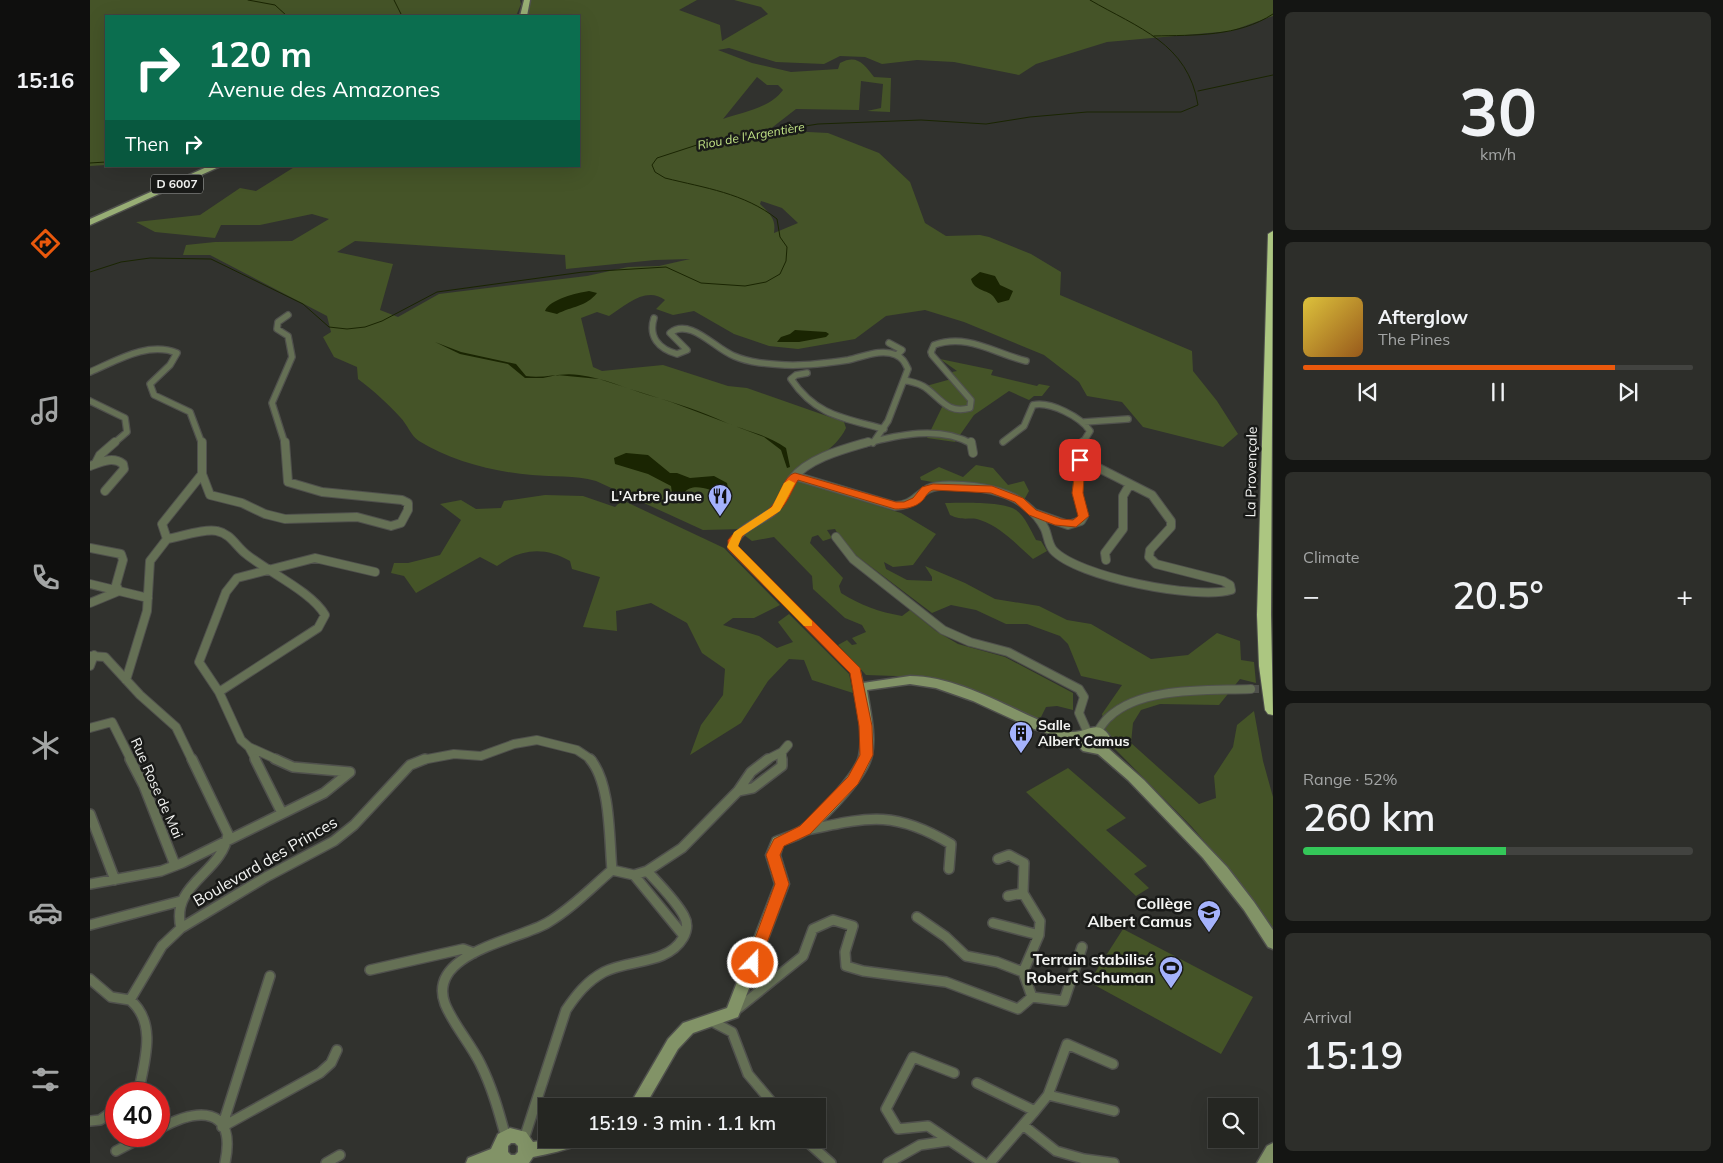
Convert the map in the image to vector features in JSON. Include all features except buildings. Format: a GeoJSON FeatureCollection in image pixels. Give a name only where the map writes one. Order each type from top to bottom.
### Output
{"type":"FeatureCollection","features":[{"type":"Feature","properties":{"kind":"highway","name":"La Provençale"},"geometry":{"type":"LineString","coordinates":[[1273,234],[1264,615],[1266,666],[1273,710]]}},
{"type":"Feature","properties":{"kind":"main road"},"geometry":{"type":"LineString","coordinates":[[524,15],[527,0]]}},
{"type":"Feature","properties":{"kind":"main road","name":"D 6007"},"geometry":{"type":"LineString","coordinates":[[90,222],[215,167]]}},
{"type":"Feature","properties":{"kind":"street"},"geometry":{"type":"LineString","coordinates":[[90,372],[138,352],[161,348],[172,349],[177,353],[170,365],[150,384],[154,395],[190,412],[204,446],[202,474],[210,495],[242,503],[273,517],[285,519],[357,517],[391,526],[401,523],[408,510],[408,503],[398,497],[359,496],[325,492],[299,487],[288,482],[286,442],[281,423],[272,402],[292,357],[288,336],[277,329],[278,322],[288,315]]}},
{"type":"Feature","properties":{"kind":"street"},"geometry":{"type":"LineString","coordinates":[[654,318],[651,328],[652,333],[672,354],[679,355],[687,350],[670,334],[672,330],[679,328],[700,335],[734,356],[753,361],[787,365],[852,359],[878,352],[897,355],[906,364],[908,369],[884,429],[873,443]]}},
{"type":"Feature","properties":{"kind":"street"},"geometry":{"type":"LineString","coordinates":[[904,380],[920,384],[950,409],[965,410],[970,408],[971,400],[959,390],[949,373],[933,356],[931,352],[934,345],[946,340],[964,340],[1026,361]]}},
{"type":"Feature","properties":{"kind":"street"},"geometry":{"type":"LineString","coordinates":[[889,343],[902,350],[897,355]]}},
{"type":"Feature","properties":{"kind":"street"},"geometry":{"type":"LineString","coordinates":[[807,373],[796,375],[791,379],[810,405],[831,415],[884,429]]}},
{"type":"Feature","properties":{"kind":"street"},"geometry":{"type":"LineString","coordinates":[[90,401],[125,418],[128,425],[127,432],[100,455],[93,465]]}},
{"type":"Feature","properties":{"kind":"street"},"geometry":{"type":"LineString","coordinates":[[1003,442],[1024,426],[1033,405],[1042,403],[1084,422],[1128,419]]}},
{"type":"Feature","properties":{"kind":"street"},"geometry":{"type":"LineString","coordinates":[[795,476],[895,506],[906,506],[917,501],[926,490],[933,487],[992,490],[1019,500],[1045,528],[1049,546],[1063,558],[1089,571],[1118,579],[1213,593],[1231,590],[1230,585],[1218,578],[1156,564],[1149,557],[1150,550],[1171,527],[1171,521],[1152,495],[1075,456],[1090,432],[1084,422]]}},
{"type":"Feature","properties":{"kind":"street"},"geometry":{"type":"LineString","coordinates":[[805,830],[853,781],[866,755],[866,726],[856,671],[732,547],[738,534],[776,508],[795,476],[818,459],[838,451],[932,433],[972,443],[974,446],[973,453]]}},
{"type":"Feature","properties":{"kind":"street"},"geometry":{"type":"LineString","coordinates":[[93,465],[118,460],[123,464],[124,470],[105,491]]}},
{"type":"Feature","properties":{"kind":"street"},"geometry":{"type":"LineString","coordinates":[[1032,512],[1068,525],[1081,521],[1084,516],[1077,493],[1080,460]]}},
{"type":"Feature","properties":{"kind":"street"},"geometry":{"type":"LineString","coordinates":[[167,539],[162,524],[202,474]]}},
{"type":"Feature","properties":{"kind":"street"},"geometry":{"type":"LineString","coordinates":[[1106,560],[1105,553],[1123,529],[1120,502],[1122,495],[1130,484]]}},
{"type":"Feature","properties":{"kind":"street"},"geometry":{"type":"LineString","coordinates":[[126,680],[142,628],[148,598],[150,561],[167,539],[214,530],[228,534],[242,551],[266,570],[318,602],[325,615],[318,628],[220,692]]}},
{"type":"Feature","properties":{"kind":"street"},"geometry":{"type":"LineString","coordinates":[[836,537],[853,559],[943,630],[970,642],[1008,652],[1079,688],[1084,697],[1079,713],[1087,734]]}},
{"type":"Feature","properties":{"kind":"street"},"geometry":{"type":"LineString","coordinates":[[90,548],[121,554],[123,560],[116,585],[119,591]]}},
{"type":"Feature","properties":{"kind":"street"},"geometry":{"type":"LineString","coordinates":[[90,884],[161,871],[175,865],[229,841],[324,793],[350,772],[293,767],[249,747],[241,740],[220,692],[199,662],[205,642],[226,592],[237,578],[315,558],[374,572]]}},
{"type":"Feature","properties":{"kind":"street"},"geometry":{"type":"LineString","coordinates":[[90,584],[148,598]]}},
{"type":"Feature","properties":{"kind":"street"},"geometry":{"type":"LineString","coordinates":[[90,602],[119,591]]}},
{"type":"Feature","properties":{"kind":"street"},"geometry":{"type":"LineString","coordinates":[[90,666],[92,655],[105,657],[126,680],[176,727],[228,834],[229,841],[181,901],[178,922],[181,928]]}},
{"type":"Feature","properties":{"kind":"street"},"geometry":{"type":"LineString","coordinates":[[860,687],[916,680],[932,683],[965,694],[1045,729],[1087,734],[1106,740],[1104,747],[1088,749],[1081,744],[1087,734],[1115,712],[1128,704],[1148,696],[1251,689]]}},
{"type":"Feature","properties":{"kind":"street","name":"Rue Rose de Mai"},"geometry":{"type":"LineString","coordinates":[[90,728],[112,722],[144,786],[175,865]]}},
{"type":"Feature","properties":{"kind":"street","name":"Boulevard des Princes"},"geometry":{"type":"LineString","coordinates":[[130,1000],[162,946],[181,928],[266,877],[334,841],[354,825],[390,784],[410,765],[441,754],[482,756],[525,741],[537,740],[577,750],[588,756],[598,768],[604,792],[612,870]]}},
{"type":"Feature","properties":{"kind":"street"},"geometry":{"type":"LineString","coordinates":[[249,747],[282,813]]}},
{"type":"Feature","properties":{"kind":"street"},"geometry":{"type":"LineString","coordinates":[[506,1138],[496,1102],[480,1063],[441,993],[442,985],[451,968],[457,961],[474,953],[538,928],[612,870],[634,875],[647,871],[682,848],[738,792],[745,777],[770,757],[785,749],[782,766],[753,788],[738,792]]}},
{"type":"Feature","properties":{"kind":"street"},"geometry":{"type":"LineString","coordinates":[[1100,749],[1131,775],[1214,861],[1251,909],[1273,943]]}},
{"type":"Feature","properties":{"kind":"street"},"geometry":{"type":"LineString","coordinates":[[90,814],[115,880]]}},
{"type":"Feature","properties":{"kind":"street"},"geometry":{"type":"LineString","coordinates":[[733,1012],[782,884],[773,855],[778,842],[805,830],[875,817],[900,819],[927,828],[951,844],[949,869]]}},
{"type":"Feature","properties":{"kind":"street"},"geometry":{"type":"LineString","coordinates":[[998,859],[1009,855],[1024,862],[1023,893],[1040,920],[1039,935],[1023,972],[1032,997]]}},
{"type":"Feature","properties":{"kind":"street"},"geometry":{"type":"LineString","coordinates":[[474,1163],[508,1159],[521,1160],[566,1010],[578,991],[604,972],[664,956],[675,949],[684,936],[687,926],[684,915],[647,871]]}},
{"type":"Feature","properties":{"kind":"street"},"geometry":{"type":"LineString","coordinates":[[634,875],[684,936]]}},
{"type":"Feature","properties":{"kind":"street"},"geometry":{"type":"LineString","coordinates":[[1008,896],[1023,893]]}},
{"type":"Feature","properties":{"kind":"street"},"geometry":{"type":"LineString","coordinates":[[90,925],[181,901]]}},
{"type":"Feature","properties":{"kind":"street"},"geometry":{"type":"LineString","coordinates":[[917,917],[946,936],[966,956],[997,962],[1023,972]]}},
{"type":"Feature","properties":{"kind":"street"},"geometry":{"type":"LineString","coordinates":[[642,1098],[678,1039],[688,1028],[733,1012],[803,956],[813,929],[834,920],[853,926],[845,952],[846,966],[863,971],[946,982],[1018,1010],[1032,997]]}},
{"type":"Feature","properties":{"kind":"street"},"geometry":{"type":"LineString","coordinates":[[993,923],[1039,935]]}},
{"type":"Feature","properties":{"kind":"street"},"geometry":{"type":"LineString","coordinates":[[1032,997],[1064,1001],[1082,947]]}},
{"type":"Feature","properties":{"kind":"street"},"geometry":{"type":"LineString","coordinates":[[370,970],[463,949],[474,953]]}},
{"type":"Feature","properties":{"kind":"street"},"geometry":{"type":"LineString","coordinates":[[222,1127],[270,976]]}},
{"type":"Feature","properties":{"kind":"street"},"geometry":{"type":"LineString","coordinates":[[90,979],[111,997],[130,1000],[143,1011],[148,1028],[140,1082]]}},
{"type":"Feature","properties":{"kind":"street"},"geometry":{"type":"LineString","coordinates":[[711,1021],[726,1026],[738,1039],[742,1061],[753,1081],[768,1098]]}},
{"type":"Feature","properties":{"kind":"street"},"geometry":{"type":"LineString","coordinates":[[990,1163],[1048,1095],[1066,1044],[1113,1064]]}},
{"type":"Feature","properties":{"kind":"street"},"geometry":{"type":"LineString","coordinates":[[222,1127],[320,1073],[331,1063],[337,1050]]}},
{"type":"Feature","properties":{"kind":"street"},"geometry":{"type":"LineString","coordinates":[[954,1073],[912,1057],[886,1109],[898,1129],[928,1126],[948,1141],[968,1149],[982,1163]]}},
{"type":"Feature","properties":{"kind":"street"},"geometry":{"type":"LineString","coordinates":[[977,1084],[1036,1110]]}},
{"type":"Feature","properties":{"kind":"street"},"geometry":{"type":"LineString","coordinates":[[1048,1095],[1114,1111]]}},
{"type":"Feature","properties":{"kind":"street"},"geometry":{"type":"LineString","coordinates":[[170,1123],[182,1117],[204,1114],[218,1122],[229,1142],[225,1163]]}},
{"type":"Feature","properties":{"kind":"street"},"geometry":{"type":"LineString","coordinates":[[90,1121],[100,1120],[105,1117]]}},
{"type":"Feature","properties":{"kind":"street"},"geometry":{"type":"LineString","coordinates":[[1023,1125],[1056,1150],[1084,1159],[1114,1163]]}},
{"type":"Feature","properties":{"kind":"street"},"geometry":{"type":"LineString","coordinates":[[508,1159],[500,1145],[506,1138],[516,1136],[526,1144],[538,1145]]}},
{"type":"Feature","properties":{"kind":"street"},"geometry":{"type":"LineString","coordinates":[[888,1163],[920,1145],[948,1141]]}},
{"type":"Feature","properties":{"kind":"street"},"geometry":{"type":"LineString","coordinates":[[116,1151],[124,1147]]}},
{"type":"Feature","properties":{"kind":"street"},"geometry":{"type":"LineString","coordinates":[[814,1148],[831,1163]]}},
{"type":"Feature","properties":{"kind":"street"},"geometry":{"type":"LineString","coordinates":[[1265,1163],[1273,1151]]}},
{"type":"Feature","properties":{"kind":"street"},"geometry":{"type":"LineString","coordinates":[[326,1163],[340,1155]]}},
{"type":"Feature","properties":{"kind":"shaded area"},"geometry":{"type":"Polygon","coordinates":[[[90,0],[520,0],[521,4],[516,15],[105,15],[105,165],[90,166],[90,0]]]}},
{"type":"Feature","properties":{"kind":"shaded area"},"geometry":{"type":"Polygon","coordinates":[[[531,0],[697,0],[679,10],[720,25],[722,41],[768,14],[761,7],[734,0],[1273,0],[1273,16],[1231,31],[1107,42],[1036,64],[1019,75],[954,62],[917,60],[882,64],[865,57],[840,56],[824,64],[776,62],[729,48],[718,50],[752,63],[791,72],[838,69],[840,63],[846,60],[856,60],[863,64],[874,77],[891,78],[890,112],[867,111],[881,108],[883,84],[861,81],[859,110],[796,109],[769,130],[828,133],[879,153],[910,182],[925,223],[946,236],[980,235],[1031,254],[1061,272],[1060,295],[1192,351],[1193,371],[1217,401],[1238,434],[1223,447],[1143,427],[1122,402],[1087,396],[1079,382],[1044,355],[964,322],[925,310],[886,316],[855,339],[798,349],[769,346],[734,334],[694,311],[673,315],[656,309],[665,300],[651,295],[629,302],[609,316],[597,312],[581,318],[593,367],[602,371],[663,365],[728,386],[747,388],[844,422],[846,428],[836,443],[793,475],[810,485],[901,513],[936,534],[913,565],[893,567],[884,562],[886,569],[907,580],[932,581],[932,577],[925,566],[965,583],[995,599],[1039,606],[1067,620],[1091,624],[1151,659],[1188,655],[1217,633],[1240,641],[1241,660],[1254,662],[1256,683],[1240,679],[1219,705],[1160,704],[1141,710],[1133,723],[1131,743],[1199,804],[1216,798],[1214,776],[1233,747],[1237,725],[1254,711],[1263,761],[1273,797],[1273,933],[1233,875],[1192,827],[1115,749],[1106,732],[1102,714],[1122,685],[1081,676],[1068,644],[1060,636],[1027,624],[1006,624],[976,610],[951,605],[932,613],[845,547],[835,529],[827,530],[832,538],[823,541],[818,535],[812,537],[810,543],[843,578],[839,586],[841,593],[870,608],[885,612],[902,616],[910,610],[936,631],[958,644],[1005,657],[1073,693],[1073,710],[1057,706],[1046,707],[1041,717],[1029,720],[946,683],[924,677],[866,675],[838,645],[847,640],[852,645],[857,644],[852,638],[866,632],[862,625],[845,618],[813,589],[812,576],[774,537],[752,541],[744,535],[776,513],[744,529],[703,530],[596,481],[532,475],[488,468],[459,460],[431,448],[416,439],[395,412],[358,379],[357,367],[334,357],[323,337],[331,332],[327,316],[210,255],[183,255],[186,245],[215,242],[292,241],[329,219],[312,214],[260,225],[221,225],[215,238],[155,232],[136,222],[200,215],[240,188],[256,191],[294,167],[580,167],[580,15],[527,15],[531,0]],[[757,77],[723,119],[764,105],[778,96],[783,90],[778,85],[767,85],[757,77]],[[761,201],[760,204],[772,217],[774,233],[798,223],[782,208],[761,201]],[[355,241],[337,252],[393,264],[380,310],[398,317],[439,294],[587,276],[628,267],[659,266],[690,259],[655,260],[566,269],[565,255],[355,241]]]}},
{"type":"Feature","properties":{"kind":"shaded area"},"geometry":{"type":"Polygon","coordinates":[[[980,272],[995,276],[1000,285],[1013,291],[1009,300],[998,303],[991,294],[975,286],[971,279],[980,272]]]}},
{"type":"Feature","properties":{"kind":"shaded area"},"geometry":{"type":"Polygon","coordinates":[[[589,291],[597,293],[583,304],[557,314],[545,311],[552,303],[558,300],[589,291]]]}},
{"type":"Feature","properties":{"kind":"shaded area"},"geometry":{"type":"Polygon","coordinates":[[[795,330],[826,332],[829,334],[826,337],[799,342],[777,342],[781,337],[795,330]]]}},
{"type":"Feature","properties":{"kind":"shaded area"},"geometry":{"type":"Polygon","coordinates":[[[435,342],[461,352],[516,364],[526,376],[555,375],[543,378],[525,378],[508,364],[460,354],[435,342]]]}},
{"type":"Feature","properties":{"kind":"shaded area"},"geometry":{"type":"Polygon","coordinates":[[[940,359],[993,370],[991,375],[1037,386],[1039,384],[1050,386],[1042,396],[1034,396],[1029,400],[1009,391],[974,415],[955,442],[927,438],[944,403],[926,386],[955,378],[952,372],[957,371],[940,359]]]}},
{"type":"Feature","properties":{"kind":"shaded area"},"geometry":{"type":"Polygon","coordinates":[[[558,375],[579,375],[597,378],[628,388],[599,379],[558,375]]]}},
{"type":"Feature","properties":{"kind":"shaded area"},"geometry":{"type":"Polygon","coordinates":[[[661,399],[771,439],[786,448],[790,467],[787,468],[781,450],[764,437],[661,399]]]}},
{"type":"Feature","properties":{"kind":"shaded area"},"geometry":{"type":"Polygon","coordinates":[[[626,453],[648,455],[670,473],[677,473],[690,478],[714,476],[727,483],[728,488],[722,493],[697,487],[688,489],[684,493],[672,493],[671,486],[648,474],[615,464],[614,458],[626,453]]]}},
{"type":"Feature","properties":{"kind":"shaded area"},"geometry":{"type":"Polygon","coordinates":[[[976,465],[993,468],[1008,485],[1024,481],[1029,491],[1024,500],[984,484],[938,483],[921,480],[920,477],[939,467],[963,477],[976,465]]]}},
{"type":"Feature","properties":{"kind":"shaded area"},"geometry":{"type":"Polygon","coordinates":[[[545,495],[583,496],[615,507],[622,500],[724,548],[780,605],[754,618],[733,618],[723,625],[759,636],[777,648],[793,642],[778,622],[789,614],[849,674],[853,693],[812,680],[804,660],[789,659],[768,681],[741,723],[690,755],[701,725],[723,695],[725,669],[702,653],[687,623],[651,603],[616,611],[617,631],[583,627],[600,577],[572,569],[570,561],[551,553],[523,553],[497,566],[480,557],[416,593],[404,576],[391,573],[394,563],[408,563],[440,555],[461,520],[440,504],[461,500],[476,509],[501,508],[504,501],[545,495]]]}},
{"type":"Feature","properties":{"kind":"shaded area"},"geometry":{"type":"Polygon","coordinates":[[[945,503],[992,504],[1010,507],[1016,510],[1025,520],[1036,540],[1041,541],[1047,551],[1033,559],[1008,536],[988,523],[950,515],[945,503]]]}},
{"type":"Feature","properties":{"kind":"shaded area"},"geometry":{"type":"Polygon","coordinates":[[[1068,768],[1126,818],[1106,830],[1147,866],[1134,874],[1149,888],[1136,896],[1026,792],[1068,768]]]}},
{"type":"Feature","properties":{"kind":"shaded area","name":"Terrain stabilisé Robert Schuman"},"geometry":{"type":"Polygon","coordinates":[[[1123,929],[1253,997],[1221,1054],[1089,982],[1123,929]]]}},
{"type":"Feature","properties":{"kind":"waterway"},"geometry":{"type":"LineString","coordinates":[[248,0],[275,5],[286,15]]}},
{"type":"Feature","properties":{"kind":"waterway"},"geometry":{"type":"LineString","coordinates":[[394,0],[402,15]]}},
{"type":"Feature","properties":{"kind":"waterway","name":"Riou de l'Argentière"},"geometry":{"type":"LineString","coordinates":[[90,272],[121,262],[150,258],[211,259],[303,304],[329,327],[347,329],[365,327],[382,321],[437,292],[583,272],[666,267],[701,283],[745,286],[766,282],[780,274],[786,261],[787,247],[780,237],[777,219],[738,197],[665,178],[655,172],[652,165],[657,158],[706,142],[818,124],[921,120],[986,124],[1030,117],[1087,112],[1181,112],[1198,105],[1184,66],[1172,52],[1143,29],[1090,0]]}},
{"type":"Feature","properties":{"kind":"waterway"},"geometry":{"type":"LineString","coordinates":[[1154,36],[1200,35],[1231,31],[1259,22],[1273,14]]}},
{"type":"Feature","properties":{"kind":"waterway"},"geometry":{"type":"LineString","coordinates":[[1198,91],[1273,75]]}},
{"type":"Feature","properties":{"kind":"waterway"},"geometry":{"type":"LineString","coordinates":[[90,163],[105,162]]}},
{"type":"Feature","properties":{"kind":"tunnel"},"geometry":{"type":"LineString","coordinates":[[1251,689],[1273,689]]}},
{"type":"Feature","properties":{"kind":"slow traffic"},"geometry":{"type":"LineString","coordinates":[[789,483],[783,498],[776,508],[738,534],[733,540],[732,547],[808,623]]}},
{"type":"Feature","properties":{"kind":"place","name":"L'Arbre Jaune"},"geometry":{"type":"Point","coordinates":[720,517]}},
{"type":"Feature","properties":{"kind":"place","name":"Salle Albert Camus"},"geometry":{"type":"Point","coordinates":[1021,754]}},
{"type":"Feature","properties":{"kind":"place","name":"Collège Albert Camus"},"geometry":{"type":"Point","coordinates":[1209,933]}},
{"type":"Feature","properties":{"kind":"place","name":"Terrain stabilisé Robert Schuman"},"geometry":{"type":"Point","coordinates":[1171,989]}},
{"type":"Feature","properties":{"kind":"route"},"geometry":{"type":"LineString","coordinates":[[753,963],[782,884],[773,855],[778,842],[805,830],[853,781],[866,755],[866,726],[856,671],[732,547],[733,540],[742,531],[776,508],[795,476],[895,506],[906,506],[917,501],[921,494],[933,487],[992,490],[1019,500],[1032,512],[1068,525],[1076,524],[1084,516],[1077,493],[1080,460]]}}]}
